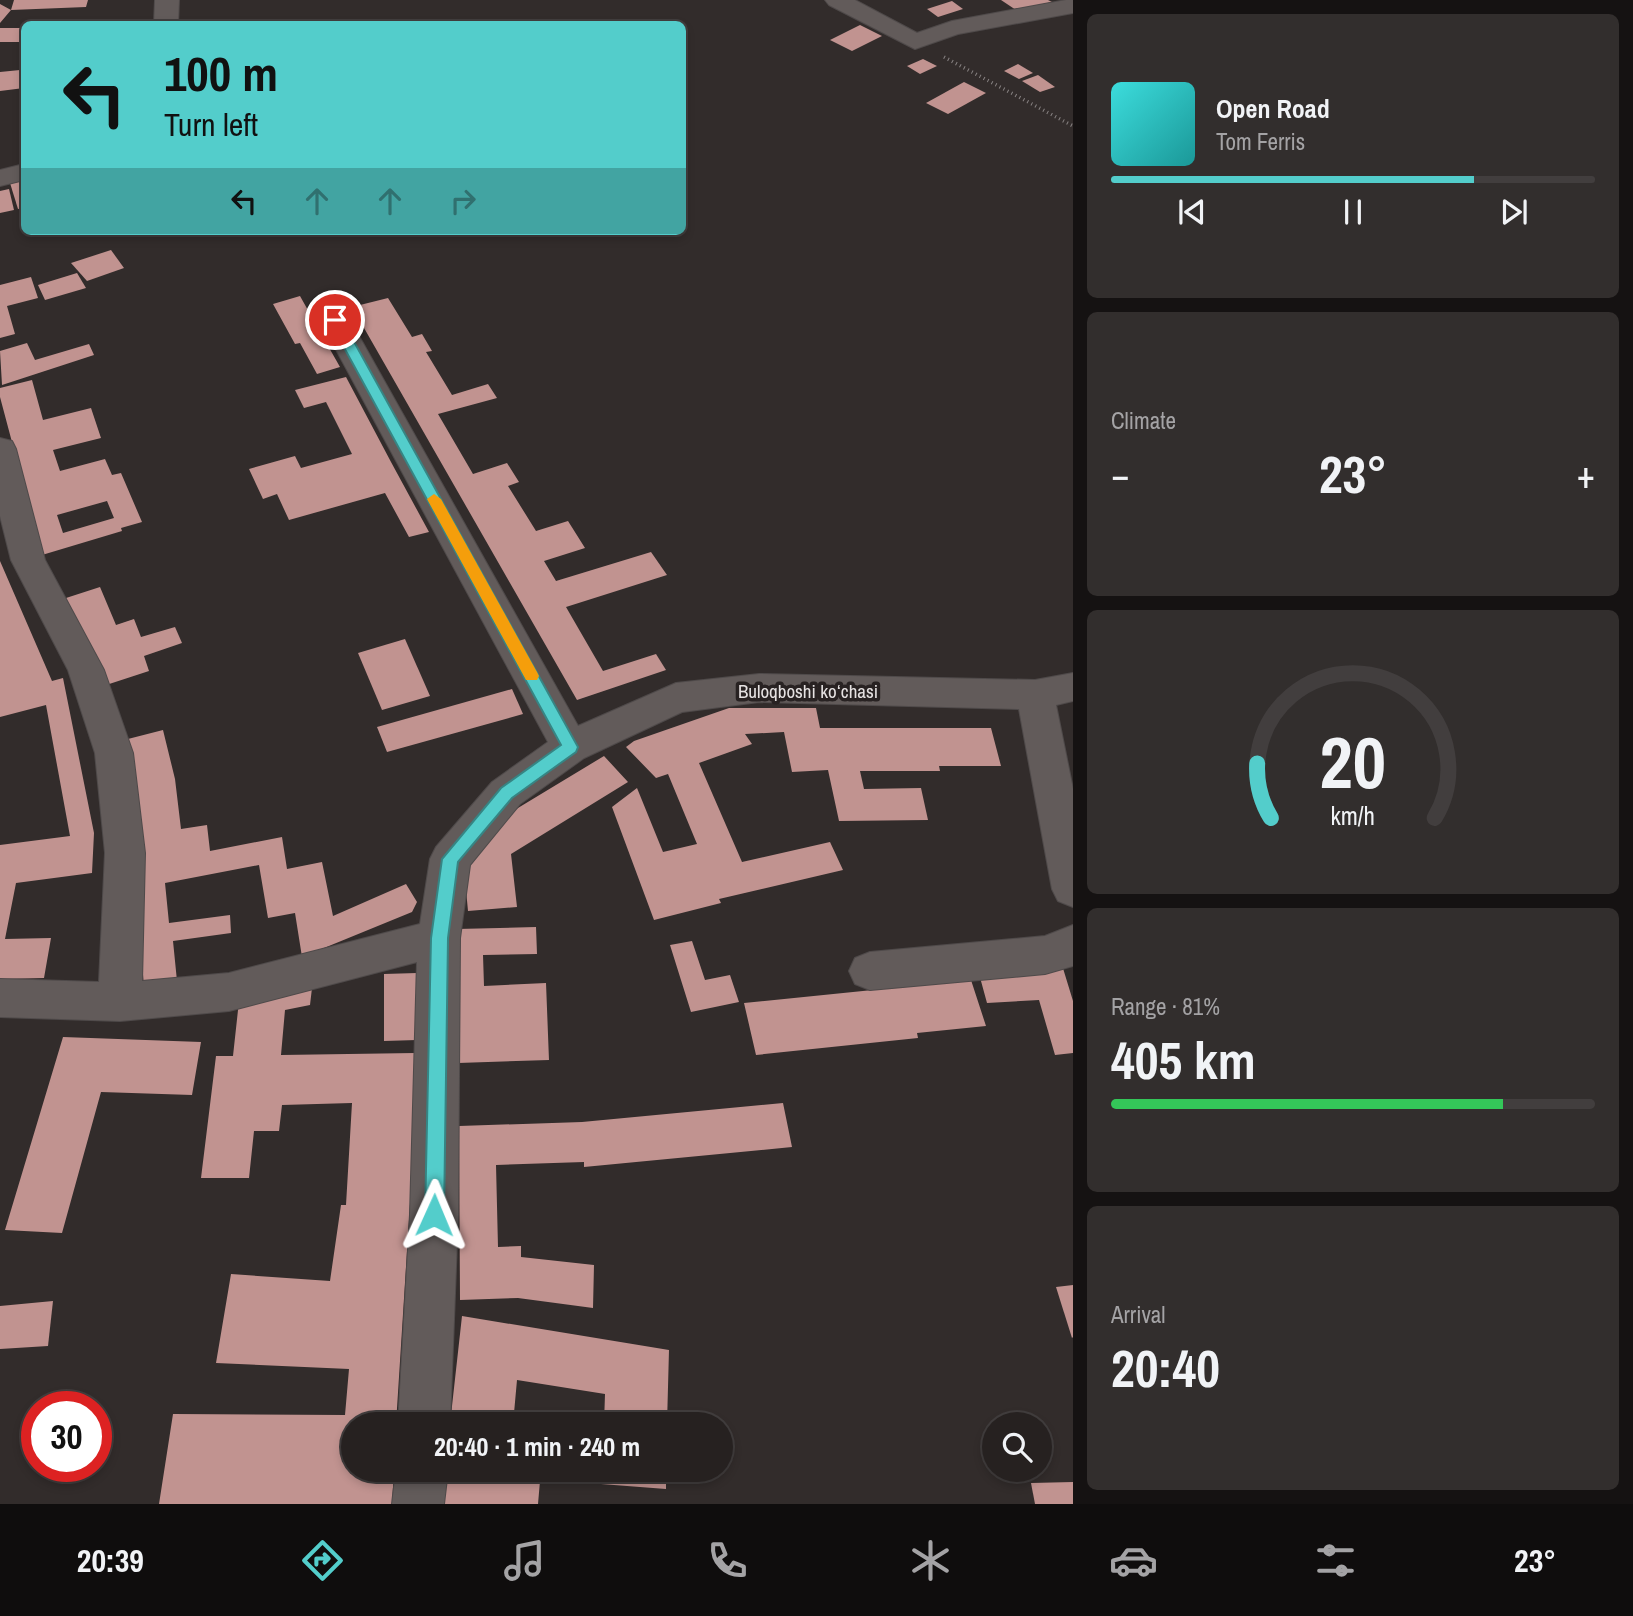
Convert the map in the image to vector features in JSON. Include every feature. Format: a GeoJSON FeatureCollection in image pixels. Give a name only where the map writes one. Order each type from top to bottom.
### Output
{"type":"FeatureCollection","features":[{"type":"Feature","properties":{"kind":"street"},"geometry":{"type":"LineString","coordinates":[[166,21],[167,0]]}},
{"type":"Feature","properties":{"kind":"street"},"geometry":{"type":"LineString","coordinates":[[837,0],[915,42],[952,28],[1073,6]]}},
{"type":"Feature","properties":{"kind":"street"},"geometry":{"type":"LineString","coordinates":[[0,178],[21,173]]}},
{"type":"Feature","properties":{"kind":"street"},"geometry":{"type":"LineString","coordinates":[[335,320],[570,747]]}},
{"type":"Feature","properties":{"kind":"street"},"geometry":{"type":"LineString","coordinates":[[0,449],[28,560],[86,670],[114,753],[125,853],[120,1002]]}},
{"type":"Feature","properties":{"kind":"street","name":"Buloqboshi koʻchasi"},"geometry":{"type":"LineString","coordinates":[[425,1412],[434,1215],[439,938],[450,859],[506,793],[570,747],[676,698],[759,688],[1054,691]]}},
{"type":"Feature","properties":{"kind":"street"},"geometry":{"type":"LineString","coordinates":[[1054,691],[1073,889]]}},
{"type":"Feature","properties":{"kind":"street"},"geometry":{"type":"LineString","coordinates":[[0,998],[120,1002],[229,992],[439,938]]}},
{"type":"Feature","properties":{"kind":"street"},"geometry":{"type":"LineString","coordinates":[[870,971],[1045,955],[1071,948],[1073,943]]}},
{"type":"Feature","properties":{"kind":"street"},"geometry":{"type":"LineString","coordinates":[[418,1504],[421,1482]]}},
{"type":"Feature","properties":{"kind":"path"},"geometry":{"type":"LineString","coordinates":[[915,42],[1073,126]]}},
{"type":"Feature","properties":{"kind":"building"},"geometry":{"type":"Polygon","coordinates":[[[14,0],[88,0],[86,7],[11,10],[14,0]]]}},
{"type":"Feature","properties":{"kind":"building"},"geometry":{"type":"Polygon","coordinates":[[[1001,0],[1048,0],[1052,2],[1016,10],[1001,0]]]}},
{"type":"Feature","properties":{"kind":"building"},"geometry":{"type":"Polygon","coordinates":[[[952,1],[963,9],[938,17],[927,9],[952,1]]]}},
{"type":"Feature","properties":{"kind":"building"},"geometry":{"type":"Polygon","coordinates":[[[0,4],[11,10],[0,23],[0,4]]]}},
{"type":"Feature","properties":{"kind":"building"},"geometry":{"type":"Polygon","coordinates":[[[860,25],[882,36],[852,51],[830,40],[860,25]]]}},
{"type":"Feature","properties":{"kind":"building"},"geometry":{"type":"Polygon","coordinates":[[[0,28],[21,28],[21,42],[0,42],[0,28]]]}},
{"type":"Feature","properties":{"kind":"building"},"geometry":{"type":"Polygon","coordinates":[[[21,58],[21,88],[0,91],[0,72],[20,70],[21,58]]]}},
{"type":"Feature","properties":{"kind":"building"},"geometry":{"type":"Polygon","coordinates":[[[923,59],[937,66],[920,74],[907,66],[923,59]]]}},
{"type":"Feature","properties":{"kind":"building"},"geometry":{"type":"Polygon","coordinates":[[[1018,64],[1033,73],[1019,79],[1004,71],[1018,64]]]}},
{"type":"Feature","properties":{"kind":"building"},"geometry":{"type":"Polygon","coordinates":[[[1038,75],[1055,87],[1040,92],[1022,81],[1038,75]]]}},
{"type":"Feature","properties":{"kind":"building"},"geometry":{"type":"Polygon","coordinates":[[[964,82],[986,93],[948,114],[926,103],[964,82]]]}},
{"type":"Feature","properties":{"kind":"building"},"geometry":{"type":"Polygon","coordinates":[[[21,181],[21,208],[18,209],[10,183],[21,181]]]}},
{"type":"Feature","properties":{"kind":"building"},"geometry":{"type":"Polygon","coordinates":[[[9,189],[14,210],[0,213],[0,191],[9,189]]]}},
{"type":"Feature","properties":{"kind":"building"},"geometry":{"type":"Polygon","coordinates":[[[111,250],[124,268],[87,281],[71,263],[111,250]]]}},
{"type":"Feature","properties":{"kind":"building"},"geometry":{"type":"Polygon","coordinates":[[[77,273],[86,288],[45,300],[38,285],[77,273]]]}},
{"type":"Feature","properties":{"kind":"building"},"geometry":{"type":"Polygon","coordinates":[[[31,277],[38,298],[7,306],[15,334],[0,338],[0,285],[31,277]]]}},
{"type":"Feature","properties":{"kind":"building"},"geometry":{"type":"Polygon","coordinates":[[[300,296],[340,367],[317,374],[300,343],[295,344],[273,304],[300,296]]]}},
{"type":"Feature","properties":{"kind":"building"},"geometry":{"type":"Polygon","coordinates":[[[388,298],[412,337],[422,334],[432,351],[426,352],[452,395],[488,384],[497,398],[438,414],[473,474],[507,463],[519,482],[508,486],[536,531],[568,521],[585,548],[544,561],[556,581],[651,552],[667,575],[566,607],[603,671],[656,654],[666,670],[577,700],[352,307],[388,298]]]}},
{"type":"Feature","properties":{"kind":"building"},"geometry":{"type":"Polygon","coordinates":[[[27,343],[35,360],[89,344],[94,355],[2,385],[0,351],[27,343]]]}},
{"type":"Feature","properties":{"kind":"building"},"geometry":{"type":"Polygon","coordinates":[[[346,377],[429,532],[409,537],[385,493],[289,520],[277,494],[263,499],[249,469],[295,456],[301,468],[352,454],[326,402],[304,408],[295,390],[346,377]]]}},
{"type":"Feature","properties":{"kind":"building"},"geometry":{"type":"Polygon","coordinates":[[[32,380],[43,420],[91,408],[101,438],[53,450],[60,471],[105,459],[112,475],[121,473],[142,522],[121,528],[122,531],[42,555],[0,397],[0,388],[32,380]],[[107,501],[57,515],[63,533],[114,518],[107,501]]]}},
{"type":"Feature","properties":{"kind":"building"},"geometry":{"type":"Polygon","coordinates":[[[0,561],[52,681],[63,678],[94,833],[92,873],[16,883],[5,939],[51,938],[44,978],[0,979],[0,845],[70,836],[46,705],[0,717],[0,561]]]}},
{"type":"Feature","properties":{"kind":"building"},"geometry":{"type":"Polygon","coordinates":[[[100,587],[116,625],[134,619],[141,637],[175,627],[182,643],[144,656],[149,671],[100,687],[66,598],[100,587]]]}},
{"type":"Feature","properties":{"kind":"building"},"geometry":{"type":"Polygon","coordinates":[[[405,639],[430,696],[382,710],[358,653],[405,639]]]}},
{"type":"Feature","properties":{"kind":"building"},"geometry":{"type":"Polygon","coordinates":[[[512,689],[523,714],[387,752],[377,727],[512,689]]]}},
{"type":"Feature","properties":{"kind":"building"},"geometry":{"type":"Polygon","coordinates":[[[729,708],[816,708],[820,728],[991,728],[1001,766],[939,766],[940,771],[860,771],[864,789],[921,788],[928,820],[839,821],[828,770],[792,772],[784,732],[745,734],[752,744],[699,763],[742,862],[830,842],[843,870],[719,899],[721,903],[654,920],[612,807],[637,788],[663,852],[697,844],[668,774],[656,778],[626,747],[634,741],[729,708]]]}},
{"type":"Feature","properties":{"kind":"building"},"geometry":{"type":"Polygon","coordinates":[[[163,730],[175,779],[181,829],[207,825],[210,851],[282,837],[287,869],[322,862],[333,916],[406,884],[417,902],[412,912],[302,957],[295,913],[268,918],[259,865],[165,883],[169,923],[230,915],[231,933],[173,941],[177,981],[144,987],[124,740],[163,730]]]}},
{"type":"Feature","properties":{"kind":"building"},"geometry":{"type":"Polygon","coordinates":[[[604,756],[628,782],[511,854],[517,907],[468,911],[463,858],[493,823],[604,756]]]}},
{"type":"Feature","properties":{"kind":"building"},"geometry":{"type":"Polygon","coordinates":[[[536,927],[537,954],[483,955],[484,986],[546,983],[549,1060],[458,1063],[457,929],[536,927]]]}},
{"type":"Feature","properties":{"kind":"building"},"geometry":{"type":"Polygon","coordinates":[[[692,941],[705,980],[730,975],[739,1002],[691,1012],[670,945],[692,941]]]}},
{"type":"Feature","properties":{"kind":"building"},"geometry":{"type":"Polygon","coordinates":[[[1062,965],[1073,1001],[1073,1053],[1055,1055],[1039,1000],[987,1003],[978,970],[1062,965]]]}},
{"type":"Feature","properties":{"kind":"building"},"geometry":{"type":"Polygon","coordinates":[[[417,973],[417,1040],[384,1041],[384,974],[417,973]]]}},
{"type":"Feature","properties":{"kind":"building"},"geometry":{"type":"Polygon","coordinates":[[[971,980],[986,1026],[917,1033],[918,1038],[756,1055],[744,1003],[971,980]]]}},
{"type":"Feature","properties":{"kind":"building"},"geometry":{"type":"Polygon","coordinates":[[[312,988],[310,1005],[285,1010],[281,1055],[415,1053],[410,1204],[397,1412],[345,1412],[349,1369],[216,1363],[231,1274],[330,1281],[341,1205],[346,1205],[352,1103],[282,1105],[279,1131],[254,1131],[249,1178],[201,1178],[216,1056],[233,1056],[239,1001],[312,988]]]}},
{"type":"Feature","properties":{"kind":"building"},"geometry":{"type":"Polygon","coordinates":[[[63,1037],[201,1042],[192,1095],[101,1092],[62,1233],[5,1230],[63,1037]]]}},
{"type":"Feature","properties":{"kind":"building"},"geometry":{"type":"Polygon","coordinates":[[[783,1103],[792,1147],[584,1167],[584,1162],[496,1165],[498,1247],[521,1246],[521,1257],[594,1265],[593,1308],[518,1298],[460,1300],[459,1126],[582,1122],[783,1103]]]}},
{"type":"Feature","properties":{"kind":"building"},"geometry":{"type":"Polygon","coordinates":[[[1073,1285],[1073,1337],[1072,1338],[1056,1287],[1073,1285]]]}},
{"type":"Feature","properties":{"kind":"building"},"geometry":{"type":"Polygon","coordinates":[[[53,1301],[48,1346],[0,1349],[0,1306],[53,1301]]]}},
{"type":"Feature","properties":{"kind":"building"},"geometry":{"type":"Polygon","coordinates":[[[462,1316],[669,1350],[667,1412],[604,1412],[605,1394],[517,1380],[514,1412],[451,1412],[462,1316]]]}},
{"type":"Feature","properties":{"kind":"building"},"geometry":{"type":"Polygon","coordinates":[[[173,1414],[341,1415],[341,1482],[393,1482],[392,1504],[159,1504],[173,1414]]]}},
{"type":"Feature","properties":{"kind":"building"},"geometry":{"type":"Polygon","coordinates":[[[444,1482],[540,1482],[538,1504],[441,1504],[444,1482]]]}},
{"type":"Feature","properties":{"kind":"building"},"geometry":{"type":"Polygon","coordinates":[[[666,1482],[666,1489],[601,1484],[666,1482]]]}},
{"type":"Feature","properties":{"kind":"building"},"geometry":{"type":"Polygon","coordinates":[[[1073,1482],[1073,1504],[1035,1504],[1031,1483],[1073,1482]]]}},
{"type":"Feature","properties":{"kind":"slow traffic"},"geometry":{"type":"LineString","coordinates":[[434,499],[531,676]]}},
{"type":"Feature","properties":{"kind":"route"},"geometry":{"type":"LineString","coordinates":[[335,320],[570,747],[506,793],[450,859],[439,938],[434,1215]]}}]}
